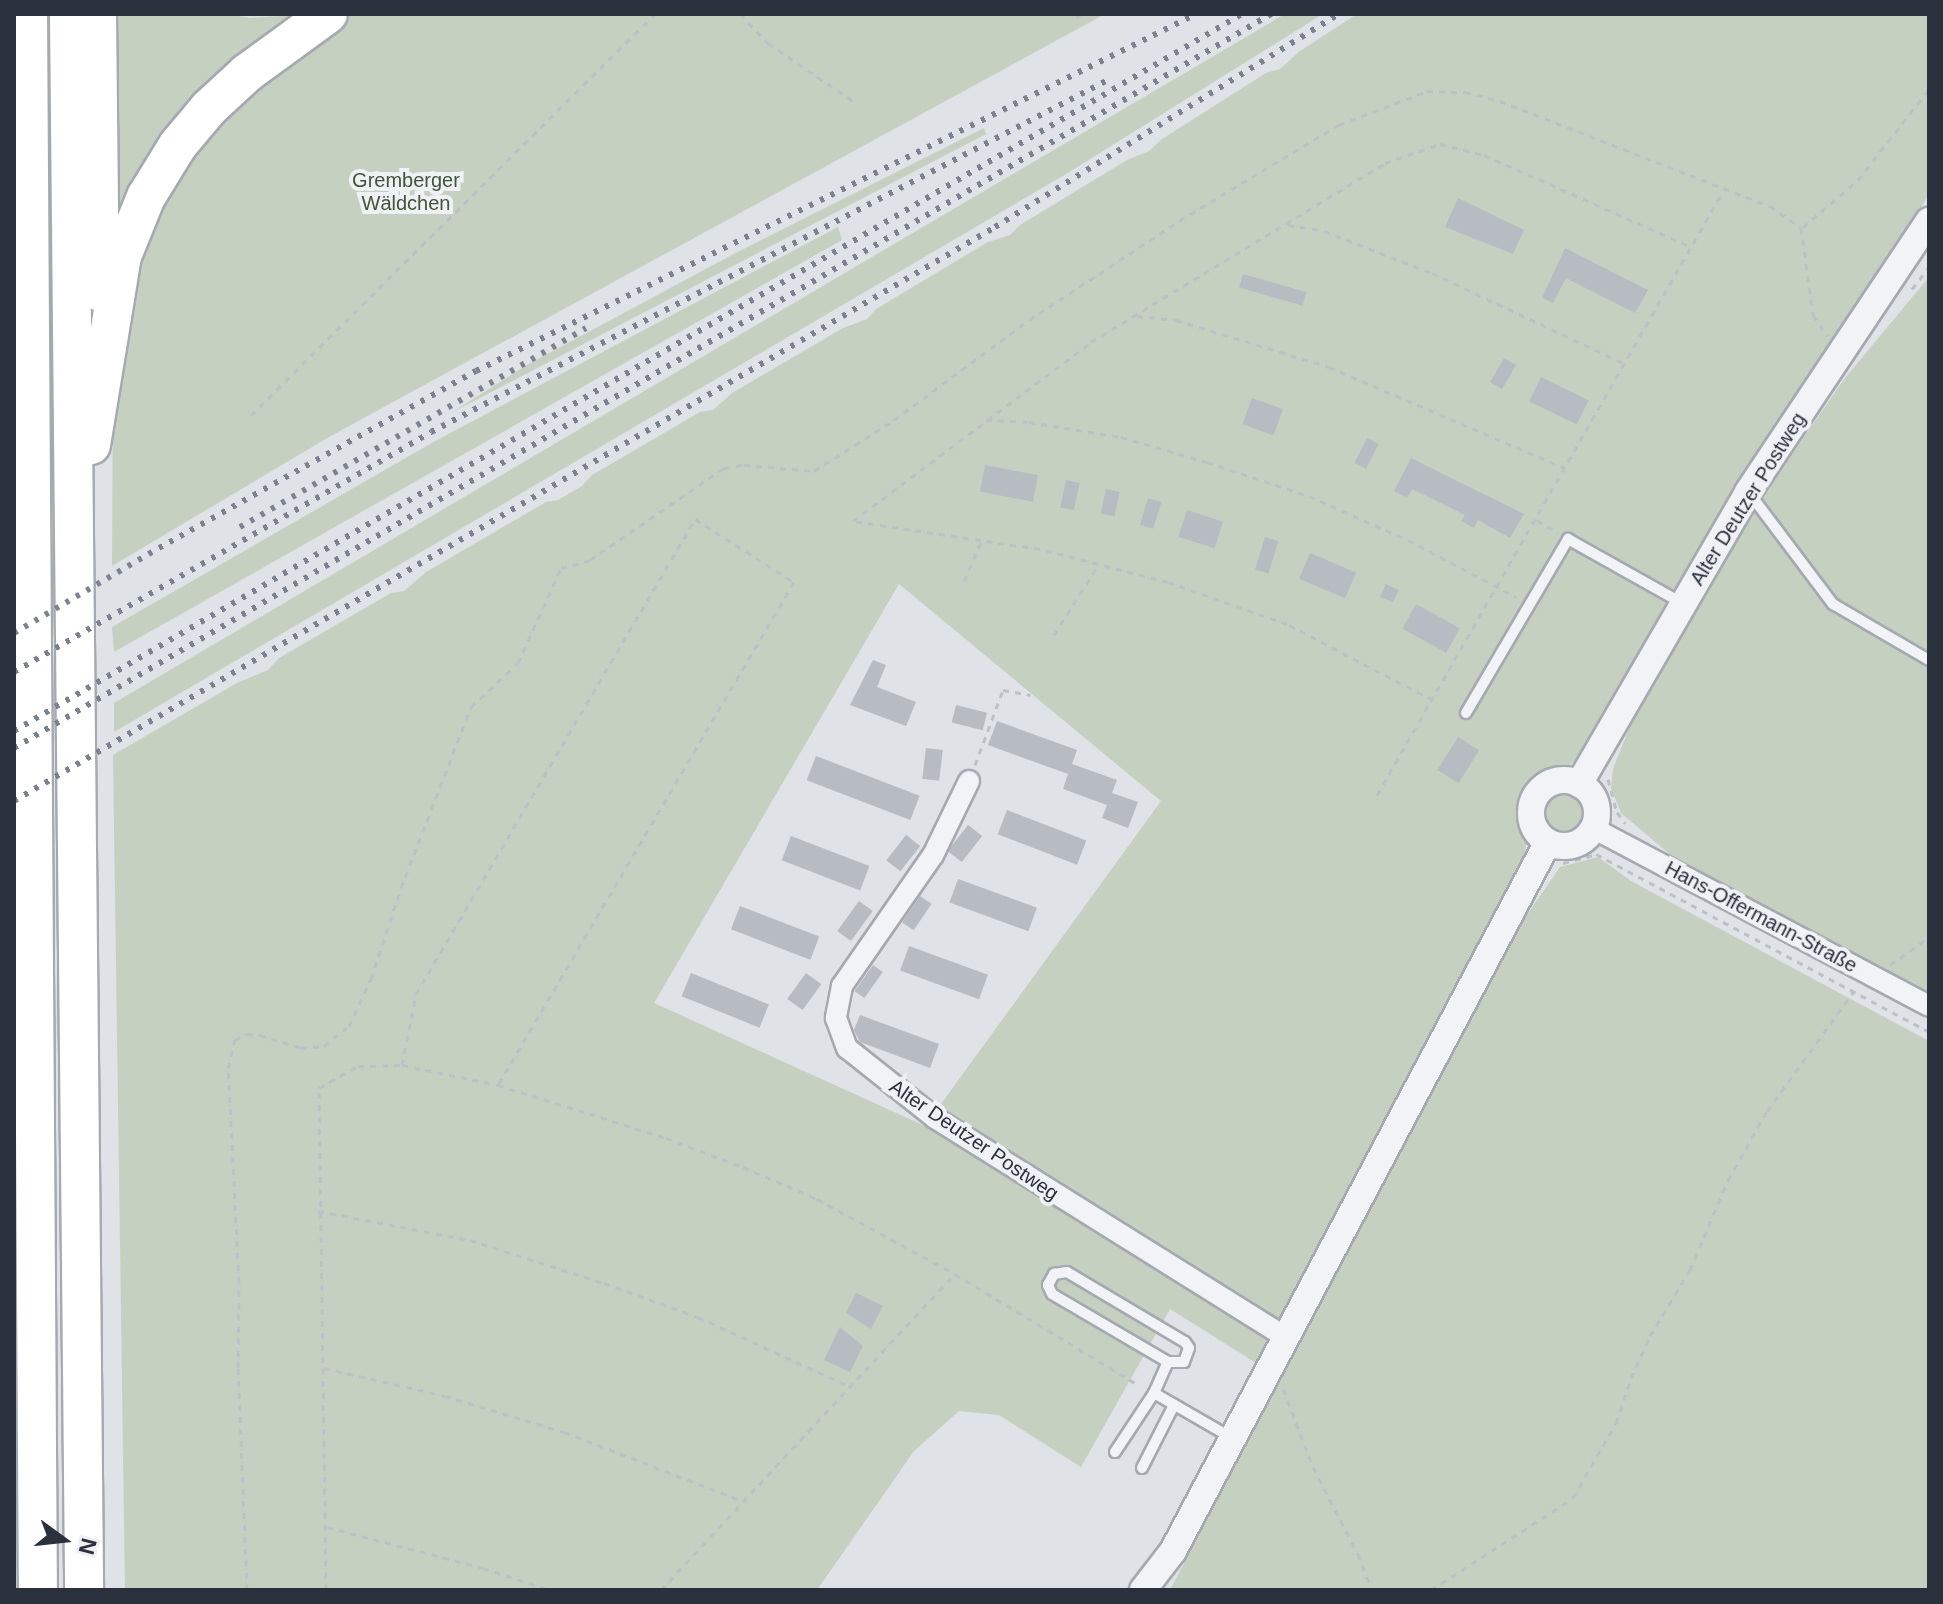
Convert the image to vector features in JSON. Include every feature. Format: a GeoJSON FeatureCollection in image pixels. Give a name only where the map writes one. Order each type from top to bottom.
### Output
{"type":"FeatureCollection","features":[{"type":"Feature","properties":{"kind":"highway"},"geometry":{"type":"LineString","coordinates":[[28,14],[31,295],[28,509],[38,1590]]}},
{"type":"Feature","properties":{"kind":"highway"},"geometry":{"type":"LineString","coordinates":[[69,14],[84,1590]]}},
{"type":"Feature","properties":{"kind":"highway"},"geometry":{"type":"LineString","coordinates":[[97,14],[101,383]]}},
{"type":"Feature","properties":{"kind":"highway"},"geometry":{"type":"LineString","coordinates":[[74,563],[122,256],[146,197],[178,145],[209,108],[247,73],[328,14]]}},
{"type":"Feature","properties":{"kind":"highway"},"geometry":{"type":"LineString","coordinates":[[14,112],[31,295]]}},
{"type":"Feature","properties":{"kind":"street","name":"Alter Deutzer Postweg"},"geometry":{"type":"LineString","coordinates":[[1579,784],[1748,492],[1929,221]]}},
{"type":"Feature","properties":{"kind":"street","name":"Alter Deutzer Postweg"},"geometry":{"type":"LineString","coordinates":[[969,781],[933,855],[842,986],[836,1018],[847,1048],[935,1118],[1285,1337]]}},
{"type":"Feature","properties":{"kind":"street"},"geometry":{"type":"LineString","coordinates":[[1554,781],[1579,784],[1595,803],[1593,828],[1574,844],[1548,842],[1532,823],[1535,798],[1554,781]]}},
{"type":"Feature","properties":{"kind":"street","name":"Hans-Offermann-Straße"},"geometry":{"type":"LineString","coordinates":[[1593,828],[1929,1006]]}},
{"type":"Feature","properties":{"kind":"street"},"geometry":{"type":"LineString","coordinates":[[1143,1590],[1173,1551],[1548,842]]}},
{"type":"Feature","properties":{"kind":"lane"},"geometry":{"type":"LineString","coordinates":[[1748,492],[1833,604],[1929,660]]}},
{"type":"Feature","properties":{"kind":"lane"},"geometry":{"type":"LineString","coordinates":[[1466,713],[1568,539],[1683,604]]}},
{"type":"Feature","properties":{"kind":"lane"},"geometry":{"type":"LineString","coordinates":[[1067,1272],[1185,1342],[1189,1348],[1184,1362],[1168,1362],[1052,1294],[1048,1285],[1054,1274],[1067,1272]]}},
{"type":"Feature","properties":{"kind":"lane"},"geometry":{"type":"LineString","coordinates":[[1115,1452],[1154,1393],[1168,1362]]}},
{"type":"Feature","properties":{"kind":"lane"},"geometry":{"type":"LineString","coordinates":[[1154,1393],[1232,1438]]}},
{"type":"Feature","properties":{"kind":"lane"},"geometry":{"type":"LineString","coordinates":[[1142,1468],[1174,1405]]}},
{"type":"Feature","properties":{"kind":"path"},"geometry":{"type":"LineString","coordinates":[[251,415],[655,14]]}},
{"type":"Feature","properties":{"kind":"path"},"geometry":{"type":"LineString","coordinates":[[740,14],[768,43],[857,104]]}},
{"type":"Feature","properties":{"kind":"path"},"geometry":{"type":"LineString","coordinates":[[1801,228],[1858,180],[1929,89]]}},
{"type":"Feature","properties":{"kind":"path"},"geometry":{"type":"LineString","coordinates":[[247,1590],[238,1368],[239,1282],[228,1068],[235,1040],[247,1034],[301,1048],[324,1046],[349,1026],[371,979],[401,888],[471,707],[518,663],[561,568],[590,560],[724,468],[744,465],[814,471],[894,420],[1029,320],[1190,214],[1339,125],[1412,94],[1465,92],[1500,101],[1770,206],[1801,228],[1813,315],[1831,343],[1841,352]]}},
{"type":"Feature","properties":{"kind":"path"},"geometry":{"type":"LineString","coordinates":[[1433,700],[1287,624],[1168,582],[1040,549],[853,521],[1091,342],[1385,163],[1440,144],[1484,155],[1689,246]]}},
{"type":"Feature","properties":{"kind":"path"},"geometry":{"type":"LineString","coordinates":[[1377,795],[1723,190]]}},
{"type":"Feature","properties":{"kind":"path"},"geometry":{"type":"LineString","coordinates":[[1285,224],[1324,231],[1432,273],[1623,363]]}},
{"type":"Feature","properties":{"kind":"path"},"geometry":{"type":"LineString","coordinates":[[1136,316],[1176,320],[1329,367],[1565,468]]}},
{"type":"Feature","properties":{"kind":"path"},"geometry":{"type":"LineString","coordinates":[[986,420],[1029,422],[1121,437],[1309,496],[1530,604]]}},
{"type":"Feature","properties":{"kind":"path"},"geometry":{"type":"LineString","coordinates":[[402,1065],[416,994],[695,519],[794,582],[498,1085]]}},
{"type":"Feature","properties":{"kind":"path"},"geometry":{"type":"LineString","coordinates":[[1536,519],[1568,539]]}},
{"type":"Feature","properties":{"kind":"path"},"geometry":{"type":"LineString","coordinates":[[964,581],[982,540]]}},
{"type":"Feature","properties":{"kind":"path"},"geometry":{"type":"LineString","coordinates":[[1054,635],[1099,564]]}},
{"type":"Feature","properties":{"kind":"path"},"geometry":{"type":"LineString","coordinates":[[969,781],[1003,690],[1031,695]]}},
{"type":"Feature","properties":{"kind":"path"},"geometry":{"type":"LineString","coordinates":[[1614,864],[1929,1032]]}},
{"type":"Feature","properties":{"kind":"path"},"geometry":{"type":"LineString","coordinates":[[1431,1590],[1573,1498],[1616,1423],[1650,1336],[1690,1270],[1728,1180],[1767,1111],[1853,991],[1929,937]]}},
{"type":"Feature","properties":{"kind":"path"},"geometry":{"type":"LineString","coordinates":[[326,1590],[318,1211],[319,1088],[358,1066],[402,1065],[498,1085],[666,1138],[743,1167],[817,1199],[955,1274],[1154,1393]]}},
{"type":"Feature","properties":{"kind":"path"},"geometry":{"type":"LineString","coordinates":[[318,1211],[470,1240],[604,1283],[698,1317],[851,1387]]}},
{"type":"Feature","properties":{"kind":"path"},"geometry":{"type":"LineString","coordinates":[[661,1590],[955,1274]]}},
{"type":"Feature","properties":{"kind":"path"},"geometry":{"type":"LineString","coordinates":[[323,1367],[445,1396],[564,1432],[743,1501]]}},
{"type":"Feature","properties":{"kind":"path"},"geometry":{"type":"LineString","coordinates":[[1281,1384],[1313,1467],[1358,1554],[1372,1590]]}},
{"type":"Feature","properties":{"kind":"path"},"geometry":{"type":"LineString","coordinates":[[325,1527],[483,1568],[550,1590]]}},
{"type":"Feature","properties":{"kind":"green space"},"geometry":{"type":"Polygon","coordinates":[[[112,14],[228,14],[249,18],[315,14],[117,240],[112,14]]]}},
{"type":"Feature","properties":{"kind":"green space","name":"Gremberger Wäldchen"},"geometry":{"type":"Polygon","coordinates":[[[348,14],[1105,14],[329,437],[112,566],[113,370],[155,200],[254,83],[348,14]]]}},
{"type":"Feature","properties":{"kind":"green space"},"geometry":{"type":"Polygon","coordinates":[[[1285,14],[1323,14],[1066,174],[114,732],[114,703],[1285,14]]]}},
{"type":"Feature","properties":{"kind":"green space"},"geometry":{"type":"Polygon","coordinates":[[[1357,14],[1929,14],[1929,194],[1832,349],[1736,486],[1599,730],[1581,756],[1568,766],[1540,774],[1527,791],[1521,807],[1527,841],[1509,898],[1256,1363],[1170,1309],[1081,1467],[999,1415],[959,1411],[914,1451],[817,1590],[125,1590],[113,755],[237,683],[268,670],[279,658],[391,593],[404,591],[426,572],[546,502],[558,500],[582,486],[592,475],[700,412],[713,410],[732,393],[843,328],[867,319],[876,309],[988,242],[1010,235],[1020,225],[1127,160],[1149,151],[1162,139],[1266,73],[1280,69],[1300,51],[1357,14]],[[899,584],[654,1003],[925,1126],[1161,801],[899,584]]]}},
{"type":"Feature","properties":{"kind":"green space"},"geometry":{"type":"Polygon","coordinates":[[[984,128],[986,134],[451,413],[527,365],[730,256],[984,128]]]}},
{"type":"Feature","properties":{"kind":"green space"},"geometry":{"type":"Polygon","coordinates":[[[838,227],[842,240],[114,652],[112,627],[437,440],[838,227]]]}},
{"type":"Feature","properties":{"kind":"green space"},"geometry":{"type":"Polygon","coordinates":[[[1929,277],[1929,995],[1679,862],[1621,813],[1611,788],[1613,769],[1630,726],[1759,502],[1845,378],[1929,277]]]}},
{"type":"Feature","properties":{"kind":"green space"},"geometry":{"type":"Polygon","coordinates":[[[1565,789],[1581,796],[1588,812],[1581,828],[1565,835],[1549,828],[1542,812],[1549,796],[1565,789]]]}},
{"type":"Feature","properties":{"kind":"green space"},"geometry":{"type":"Polygon","coordinates":[[[1598,857],[1631,881],[1929,1041],[1929,1590],[1170,1590],[1524,919],[1560,867],[1598,857]]]}},
{"type":"Feature","properties":{"kind":"building"},"geometry":{"type":"Polygon","coordinates":[[[1458,198],[1524,230],[1513,254],[1445,227],[1458,198]]]}},
{"type":"Feature","properties":{"kind":"building"},"geometry":{"type":"Polygon","coordinates":[[[1565,248],[1648,290],[1635,313],[1566,278],[1553,303],[1542,298],[1565,248]]]}},
{"type":"Feature","properties":{"kind":"building"},"geometry":{"type":"Polygon","coordinates":[[[1243,274],[1306,292],[1303,306],[1239,287],[1243,274]]]}},
{"type":"Feature","properties":{"kind":"building"},"geometry":{"type":"Polygon","coordinates":[[[1504,358],[1516,365],[1502,389],[1490,382],[1504,358]]]}},
{"type":"Feature","properties":{"kind":"building"},"geometry":{"type":"Polygon","coordinates":[[[1541,377],[1589,400],[1577,425],[1529,401],[1541,377]]]}},
{"type":"Feature","properties":{"kind":"building"},"geometry":{"type":"Polygon","coordinates":[[[1252,398],[1283,409],[1273,436],[1242,424],[1252,398]]]}},
{"type":"Feature","properties":{"kind":"building"},"geometry":{"type":"Polygon","coordinates":[[[1367,438],[1379,444],[1366,469],[1354,463],[1367,438]]]}},
{"type":"Feature","properties":{"kind":"building"},"geometry":{"type":"Polygon","coordinates":[[[1411,458],[1524,514],[1510,538],[1478,520],[1474,528],[1461,521],[1465,515],[1412,489],[1407,498],[1394,491],[1411,458]]]}},
{"type":"Feature","properties":{"kind":"building"},"geometry":{"type":"Polygon","coordinates":[[[985,465],[1038,475],[1033,502],[980,492],[985,465]]]}},
{"type":"Feature","properties":{"kind":"building"},"geometry":{"type":"Polygon","coordinates":[[[1066,480],[1080,483],[1074,510],[1060,507],[1066,480]]]}},
{"type":"Feature","properties":{"kind":"building"},"geometry":{"type":"Polygon","coordinates":[[[1106,489],[1120,492],[1114,516],[1101,513],[1106,489]]]}},
{"type":"Feature","properties":{"kind":"building"},"geometry":{"type":"Polygon","coordinates":[[[1148,498],[1161,502],[1153,529],[1140,525],[1148,498]]]}},
{"type":"Feature","properties":{"kind":"building"},"geometry":{"type":"Polygon","coordinates":[[[1187,510],[1223,522],[1214,548],[1178,537],[1187,510]]]}},
{"type":"Feature","properties":{"kind":"building"},"geometry":{"type":"Polygon","coordinates":[[[1265,537],[1278,541],[1268,574],[1255,570],[1265,537]]]}},
{"type":"Feature","properties":{"kind":"building"},"geometry":{"type":"Polygon","coordinates":[[[1310,553],[1356,573],[1345,598],[1299,579],[1310,553]]]}},
{"type":"Feature","properties":{"kind":"building"},"geometry":{"type":"Polygon","coordinates":[[[1386,584],[1399,590],[1393,603],[1380,597],[1386,584]]]}},
{"type":"Feature","properties":{"kind":"building"},"geometry":{"type":"Polygon","coordinates":[[[1416,604],[1460,628],[1446,653],[1402,628],[1416,604]]]}},
{"type":"Feature","properties":{"kind":"building"},"geometry":{"type":"Polygon","coordinates":[[[873,660],[886,665],[877,687],[916,702],[906,726],[850,705],[873,660]]]}},
{"type":"Feature","properties":{"kind":"building"},"geometry":{"type":"Polygon","coordinates":[[[956,705],[987,713],[983,730],[952,722],[956,705]]]}},
{"type":"Feature","properties":{"kind":"building"},"geometry":{"type":"Polygon","coordinates":[[[997,721],[1077,750],[1072,764],[1117,780],[1112,793],[1138,802],[1128,828],[1102,818],[1107,805],[1063,789],[1068,774],[988,745],[997,721]]]}},
{"type":"Feature","properties":{"kind":"building"},"geometry":{"type":"Polygon","coordinates":[[[1458,737],[1479,750],[1459,783],[1437,770],[1458,737]]]}},
{"type":"Feature","properties":{"kind":"building"},"geometry":{"type":"Polygon","coordinates":[[[926,748],[943,750],[939,781],[922,779],[926,748]]]}},
{"type":"Feature","properties":{"kind":"building"},"geometry":{"type":"Polygon","coordinates":[[[816,756],[920,796],[910,820],[807,780],[816,756]]]}},
{"type":"Feature","properties":{"kind":"building"},"geometry":{"type":"Polygon","coordinates":[[[1007,810],[1086,840],[1077,865],[998,834],[1007,810]]]}},
{"type":"Feature","properties":{"kind":"building"},"geometry":{"type":"Polygon","coordinates":[[[968,825],[982,836],[962,862],[948,851],[968,825]]]}},
{"type":"Feature","properties":{"kind":"building"},"geometry":{"type":"Polygon","coordinates":[[[906,835],[920,846],[900,871],[886,860],[906,835]]]}},
{"type":"Feature","properties":{"kind":"building"},"geometry":{"type":"Polygon","coordinates":[[[791,836],[869,866],[860,890],[782,860],[791,836]]]}},
{"type":"Feature","properties":{"kind":"building"},"geometry":{"type":"Polygon","coordinates":[[[958,879],[1037,908],[1028,931],[949,902],[958,879]]]}},
{"type":"Feature","properties":{"kind":"building"},"geometry":{"type":"Polygon","coordinates":[[[920,896],[932,904],[914,930],[902,923],[920,896]]]}},
{"type":"Feature","properties":{"kind":"building"},"geometry":{"type":"Polygon","coordinates":[[[859,901],[873,911],[851,941],[837,931],[859,901]]]}},
{"type":"Feature","properties":{"kind":"building"},"geometry":{"type":"Polygon","coordinates":[[[740,906],[819,936],[810,960],[731,929],[740,906]]]}},
{"type":"Feature","properties":{"kind":"building"},"geometry":{"type":"Polygon","coordinates":[[[909,946],[988,975],[979,999],[900,970],[909,946]]]}},
{"type":"Feature","properties":{"kind":"building"},"geometry":{"type":"Polygon","coordinates":[[[873,965],[883,972],[864,998],[855,991],[873,965]]]}},
{"type":"Feature","properties":{"kind":"building"},"geometry":{"type":"Polygon","coordinates":[[[691,973],[769,1004],[760,1028],[682,996],[691,973]]]}},
{"type":"Feature","properties":{"kind":"building"},"geometry":{"type":"Polygon","coordinates":[[[806,973],[821,984],[803,1010],[787,999],[806,973]]]}},
{"type":"Feature","properties":{"kind":"building"},"geometry":{"type":"Polygon","coordinates":[[[860,1015],[939,1044],[930,1068],[860,1042],[854,1030],[860,1015]]]}},
{"type":"Feature","properties":{"kind":"building"},"geometry":{"type":"Polygon","coordinates":[[[856,1293],[883,1306],[871,1329],[846,1313],[856,1293]]]}},
{"type":"Feature","properties":{"kind":"building"},"geometry":{"type":"Polygon","coordinates":[[[840,1327],[863,1346],[850,1372],[824,1360],[840,1327]]]}},
{"type":"Feature","properties":{"kind":"railway"},"geometry":{"type":"LineString","coordinates":[[14,633],[159,548],[476,371],[1196,14]]}},
{"type":"Feature","properties":{"kind":"railway"},"geometry":{"type":"LineString","coordinates":[[14,731],[1242,14]]}},
{"type":"Feature","properties":{"kind":"railway"},"geometry":{"type":"LineString","coordinates":[[14,748],[1271,14]]}},
{"type":"Feature","properties":{"kind":"railway"},"geometry":{"type":"LineString","coordinates":[[14,801],[995,227],[1338,14]]}},
{"type":"Feature","properties":{"kind":"railway"},"geometry":{"type":"LineString","coordinates":[[14,672],[431,432],[1106,81]]}},
{"type":"Feature","properties":{"kind":"railway"},"geometry":{"type":"LineString","coordinates":[[240,527],[586,328]]}}]}
